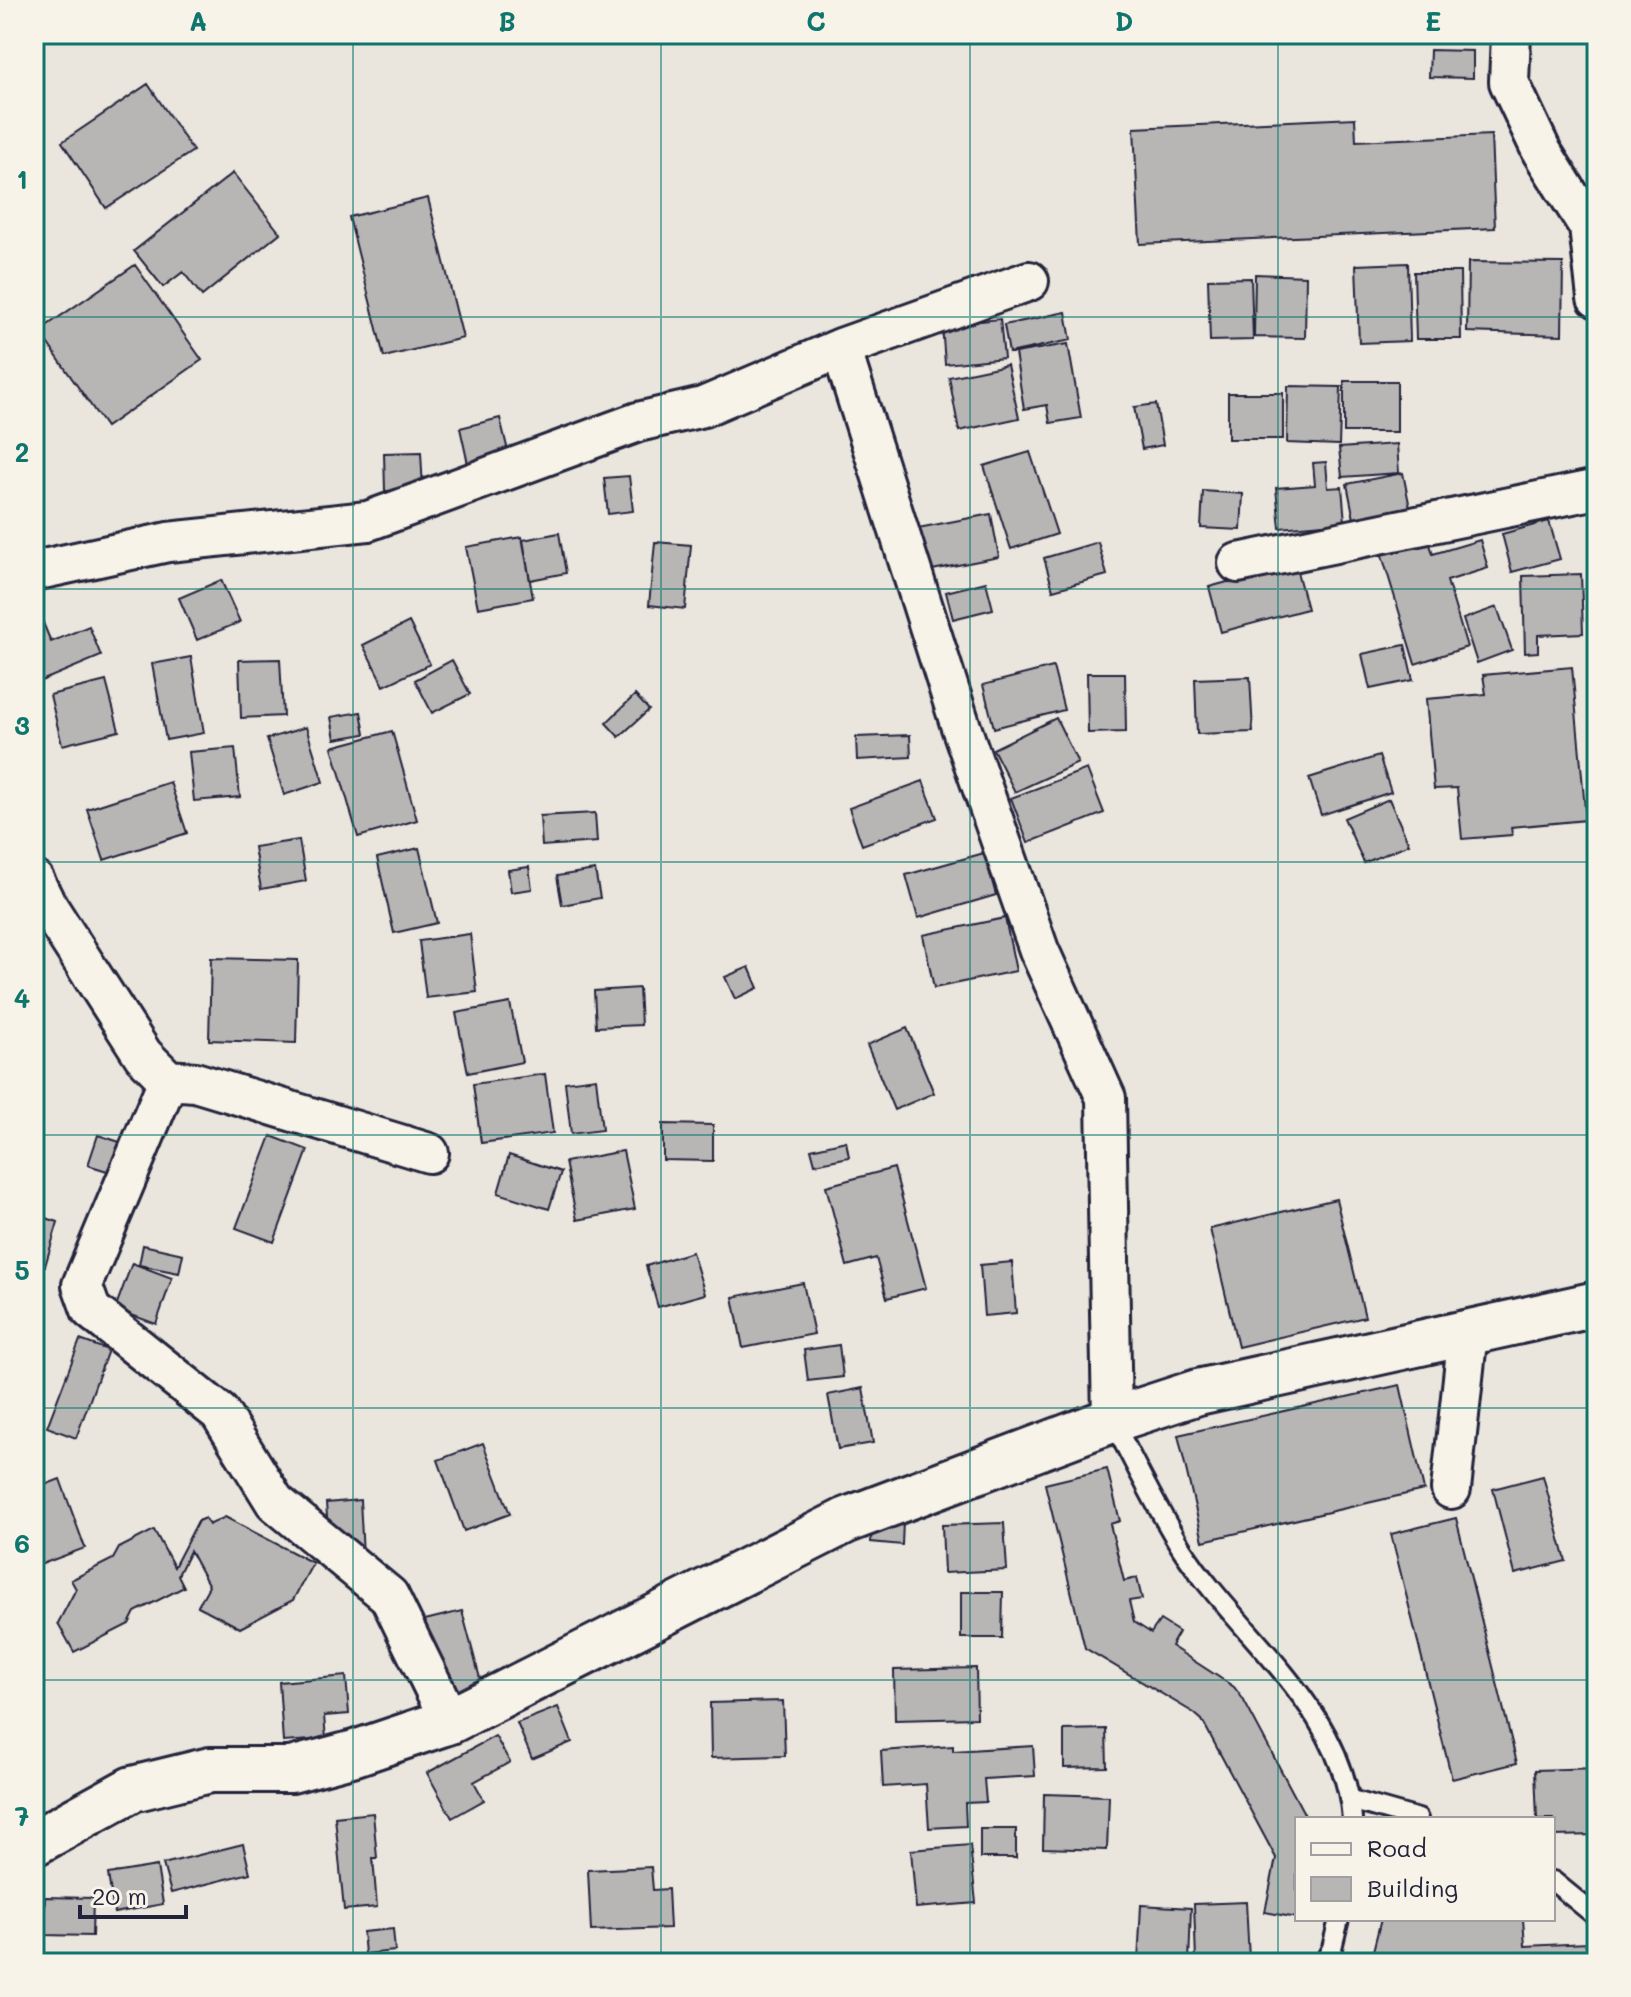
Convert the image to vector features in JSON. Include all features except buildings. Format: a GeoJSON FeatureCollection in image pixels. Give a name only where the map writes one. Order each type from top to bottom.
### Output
{"type":"FeatureCollection","features":[{"type":"Feature","properties":{"kind":"street"},"geometry":{"type":"LineString","coordinates":[[1511,34],[1509,82],[1542,152],[1589,227],[1597,298]]}},
{"type":"Feature","properties":{"kind":"street"},"geometry":{"type":"LineString","coordinates":[[34,571],[168,542],[368,521],[638,422],[703,407],[841,348],[1029,281]]}},
{"type":"Feature","properties":{"kind":"street"},"geometry":{"type":"LineString","coordinates":[[841,348],[961,727],[1018,891],[1039,950],[1106,1098],[1112,1420]]}},
{"type":"Feature","properties":{"kind":"street"},"geometry":{"type":"LineString","coordinates":[[1238,563],[1597,489]]}},
{"type":"Feature","properties":{"kind":"street"},"geometry":{"type":"LineString","coordinates":[[34,880],[143,1055],[168,1080],[195,1082],[429,1153]]}},
{"type":"Feature","properties":{"kind":"street"},"geometry":{"type":"LineString","coordinates":[[168,1080],[82,1285],[91,1310],[220,1413],[275,1502],[389,1596],[450,1721]]}},
{"type":"Feature","properties":{"kind":"street"},"geometry":{"type":"LineString","coordinates":[[34,1843],[132,1789],[210,1770],[291,1770],[355,1753],[450,1721],[847,1520],[1112,1420],[1198,1392],[1597,1304]]}},
{"type":"Feature","properties":{"kind":"street"},"geometry":{"type":"LineString","coordinates":[[1451,1489],[1468,1332]]}},
{"type":"Feature","properties":{"kind":"lane"},"geometry":{"type":"LineString","coordinates":[[1112,1420],[1183,1549],[1316,1717],[1344,1773],[1351,1810],[1403,1817]]}},
{"type":"Feature","properties":{"kind":"lane"},"geometry":{"type":"LineString","coordinates":[[1555,1883],[1597,1917]]}},
{"type":"Feature","properties":{"kind":"lane"},"geometry":{"type":"LineString","coordinates":[[1324,1963],[1332,1948],[1339,1921]]}}]}
